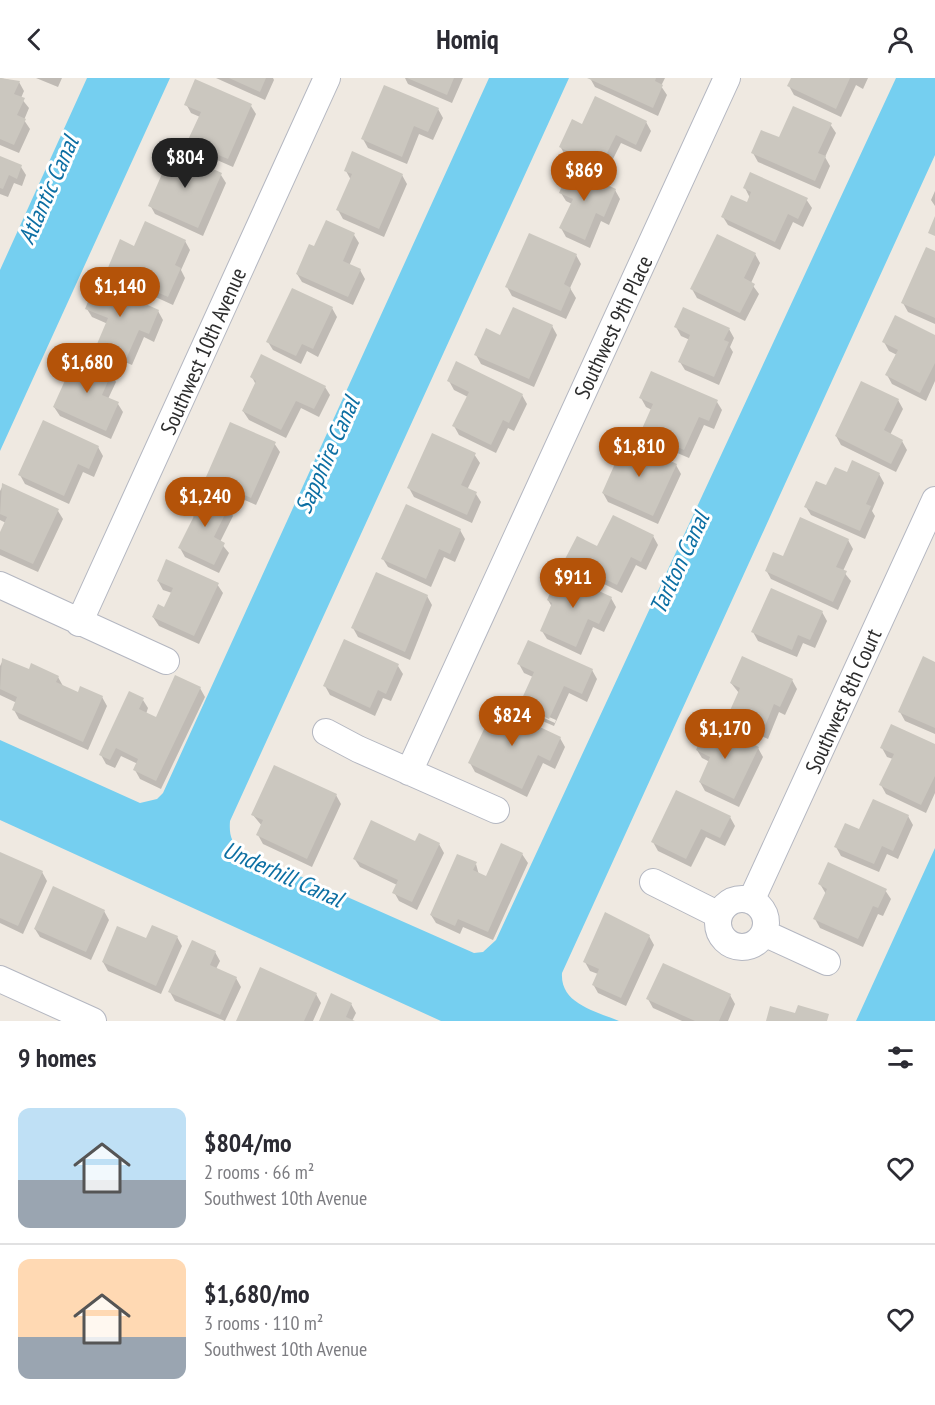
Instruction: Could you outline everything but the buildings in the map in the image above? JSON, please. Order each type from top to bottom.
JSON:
[{"type":"street","name":"Southwest 10th Avenue","points":[[79,622],[327,78]]},
{"type":"street","name":"Southwest 9th Place","points":[[409,772],[727,78]]},
{"type":"street","name":"Southwest 8th Court","points":[[751,901],[935,500]]},
{"type":"street","points":[[0,585],[166,661]]},
{"type":"street","points":[[326,732],[496,810]]},
{"type":"street","points":[[653,882],[719,915]]},
{"type":"street","points":[[736,900],[751,901],[763,911],[764,933],[753,945],[736,947],[723,939],[719,931],[719,915],[729,903],[736,900]]},
{"type":"street","points":[[764,933],[827,962]]},
{"type":"street","points":[[0,979],[93,1021]]},
{"type":"water","name":"Atlantic Canal","points":[[87,78],[170,78],[0,451],[0,270]]},
{"type":"water","points":[[489,78],[569,78],[230,821],[233,842],[243,851],[474,953],[483,952],[496,940],[896,78],[935,78],[935,155],[562,973],[563,984],[573,999],[590,1010],[619,1021],[441,1021],[0,820],[0,740],[140,803],[157,799],[163,793]]},
{"type":"water","points":[[935,848],[935,1021],[856,1021]]},
{"type":"water label","name":"Sapphire Canal","points":[[327,455]]},
{"type":"water label","name":"Tarlton Canal","points":[[679,563]]},
{"type":"water label","name":"Underhill Canal","points":[[283,874]]}]
